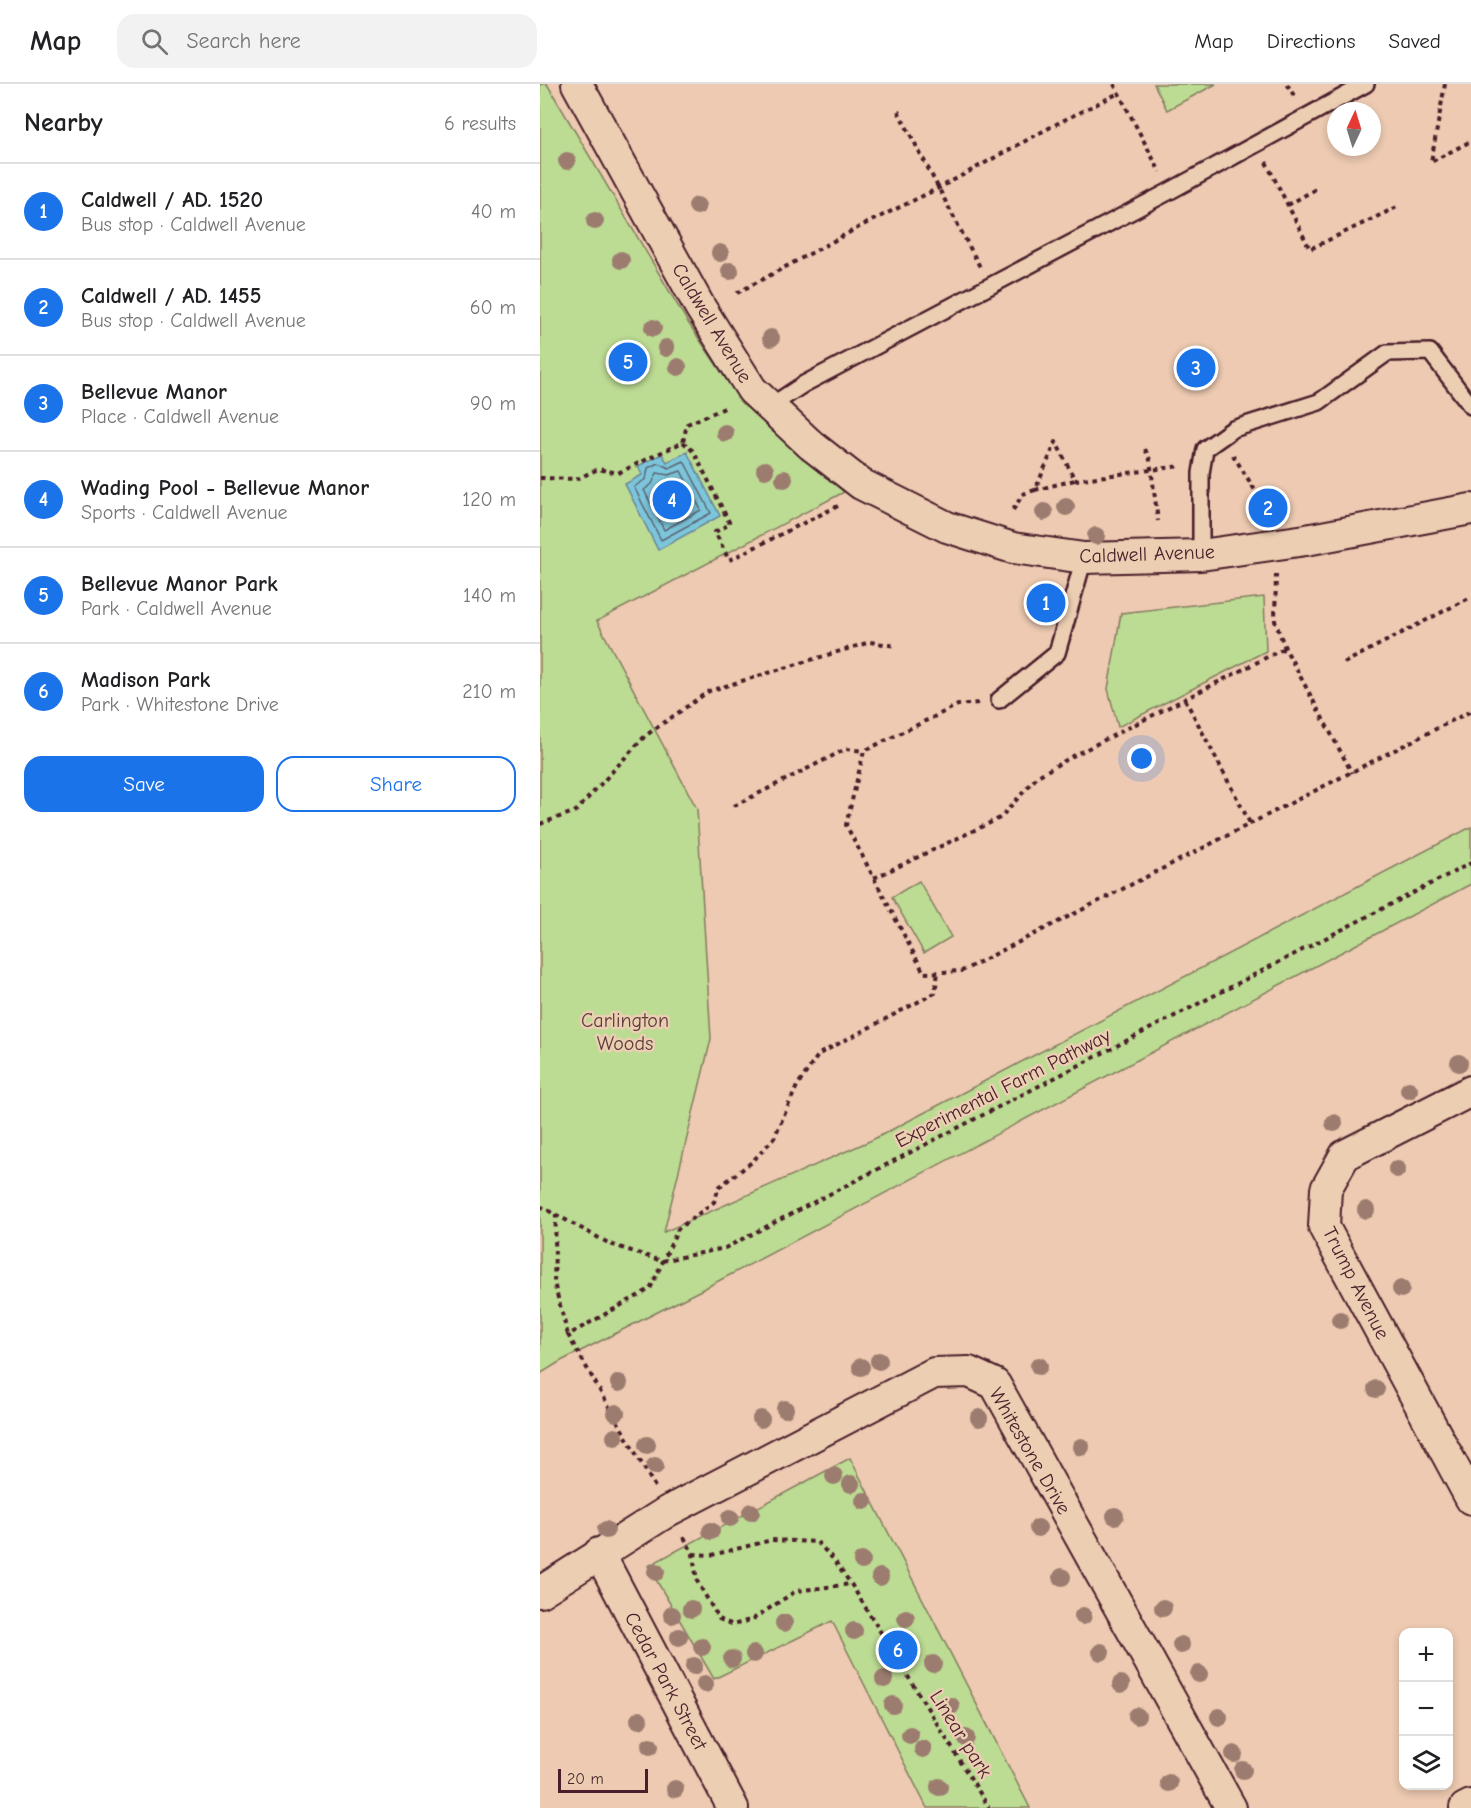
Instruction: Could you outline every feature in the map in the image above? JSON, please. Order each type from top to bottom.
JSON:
[{"type":"street","name":"Caldwell Avenue","points":[[578,84],[700,307],[761,399],[811,445],[861,483],[947,527],[1013,548],[1084,558],[1201,555],[1306,540],[1471,509]]},
{"type":"street","name":"Trump Avenue","points":[[1471,1091],[1345,1155],[1326,1189],[1324,1227],[1471,1499]]},
{"type":"street","name":"Whitestone Drive","points":[[540,1592],[668,1511],[934,1373],[969,1372],[995,1384],[1231,1808]]},
{"type":"street","name":"Cedar Park Street","points":[[599,1553],[733,1808]]},
{"type":"street","points":[[1465,1808],[1471,1805]]},
{"type":"lane","points":[[761,399],[804,384],[1170,191],[1366,84]]},
{"type":"lane","points":[[1201,555],[1202,463],[1205,449],[1233,429],[1319,402],[1387,353],[1431,352],[1471,406]]},
{"type":"lane","points":[[999,700],[1057,653],[1084,558]]},
{"type":"path","points":[[1114,84],[1170,191]]},
{"type":"path","points":[[1445,84],[1431,162],[1471,141]]},
{"type":"path","points":[[737,293],[1119,93]]},
{"type":"path","points":[[898,111],[990,286]]},
{"type":"path","points":[[1257,143],[1310,249],[1399,206]]},
{"type":"path","points":[[1288,205],[1319,187]]},
{"type":"path","points":[[683,442],[687,424],[727,406],[761,399]]},
{"type":"path","points":[[1220,438],[1263,503]]},
{"type":"path","points":[[540,478],[577,479],[598,469],[618,473],[683,442]]},
{"type":"path","points":[[683,442],[694,452],[730,525],[715,532],[729,560],[838,506]]},
{"type":"path","points":[[1035,490],[1056,442],[1075,480]]},
{"type":"path","points":[[1145,449],[1152,470],[1158,521]]},
{"type":"path","points":[[1012,510],[1023,494],[1075,480],[1202,463]]},
{"type":"path","points":[[1276,574],[1275,621],[1286,648],[1352,773]]},
{"type":"path","points":[[1344,663],[1471,597]]},
{"type":"path","points":[[540,824],[576,811],[645,736],[709,692],[870,642],[896,646]]},
{"type":"path","points":[[874,878],[1000,818],[1038,776],[1286,648]]},
{"type":"path","points":[[1185,699],[1251,825]]},
{"type":"path","points":[[734,806],[846,749],[864,751],[958,705],[999,700]]},
{"type":"path","points":[[864,751],[846,825],[924,973],[962,971],[1471,711]]},
{"type":"path","name":"Experimental Farm Pathway","points":[[540,1206],[610,1244],[662,1261],[725,1248],[1471,863]]},
{"type":"path","points":[[568,1335],[650,1289],[678,1229],[714,1202],[719,1187],[752,1162],[774,1138],[797,1086],[819,1054],[935,993],[938,972]]},
{"type":"path","points":[[556,1215],[554,1282],[568,1335],[693,1554],[698,1581],[719,1619],[732,1625],[753,1619],[796,1591],[851,1584]]},
{"type":"path","name":"Linear park","points":[[693,1554],[712,1555],[772,1540],[818,1542],[851,1584],[989,1808]]},
{"type":"green space","name":"Carlington Woods","points":[[540,84],[547,84],[687,321],[743,404],[844,492],[597,621],[697,809],[711,1039],[664,1232],[874,1139],[1471,827],[1471,884],[540,1374]]},
{"type":"green space","points":[[1154,84],[1216,84],[1167,110]]},
{"type":"green space","points":[[1264,597],[1266,651],[1118,727],[1108,689],[1121,613]]},
{"type":"green space","points":[[919,881],[951,937],[924,953],[892,897]]},
{"type":"green space","points":[[850,1458],[1030,1808],[927,1808],[832,1621],[714,1679],[648,1566]]},
{"type":"water","points":[[687,452],[720,516],[658,550],[625,484],[642,475],[638,466],[662,454],[667,462]]},
{"type":"place","name":"Bellevue Manor Park","points":[[628,362]]},
{"type":"place","name":"Bellevue Manor","points":[[1196,368]]},
{"type":"place","name":"Wading Pool - Bellevue Manor","points":[[672,500]]},
{"type":"place","name":"Caldwell / AD. 1455","points":[[1268,508]]},
{"type":"place","name":"Caldwell / AD. 1520","points":[[1046,603]]},
{"type":"place","name":"Madison Park","points":[[898,1650]]}]
